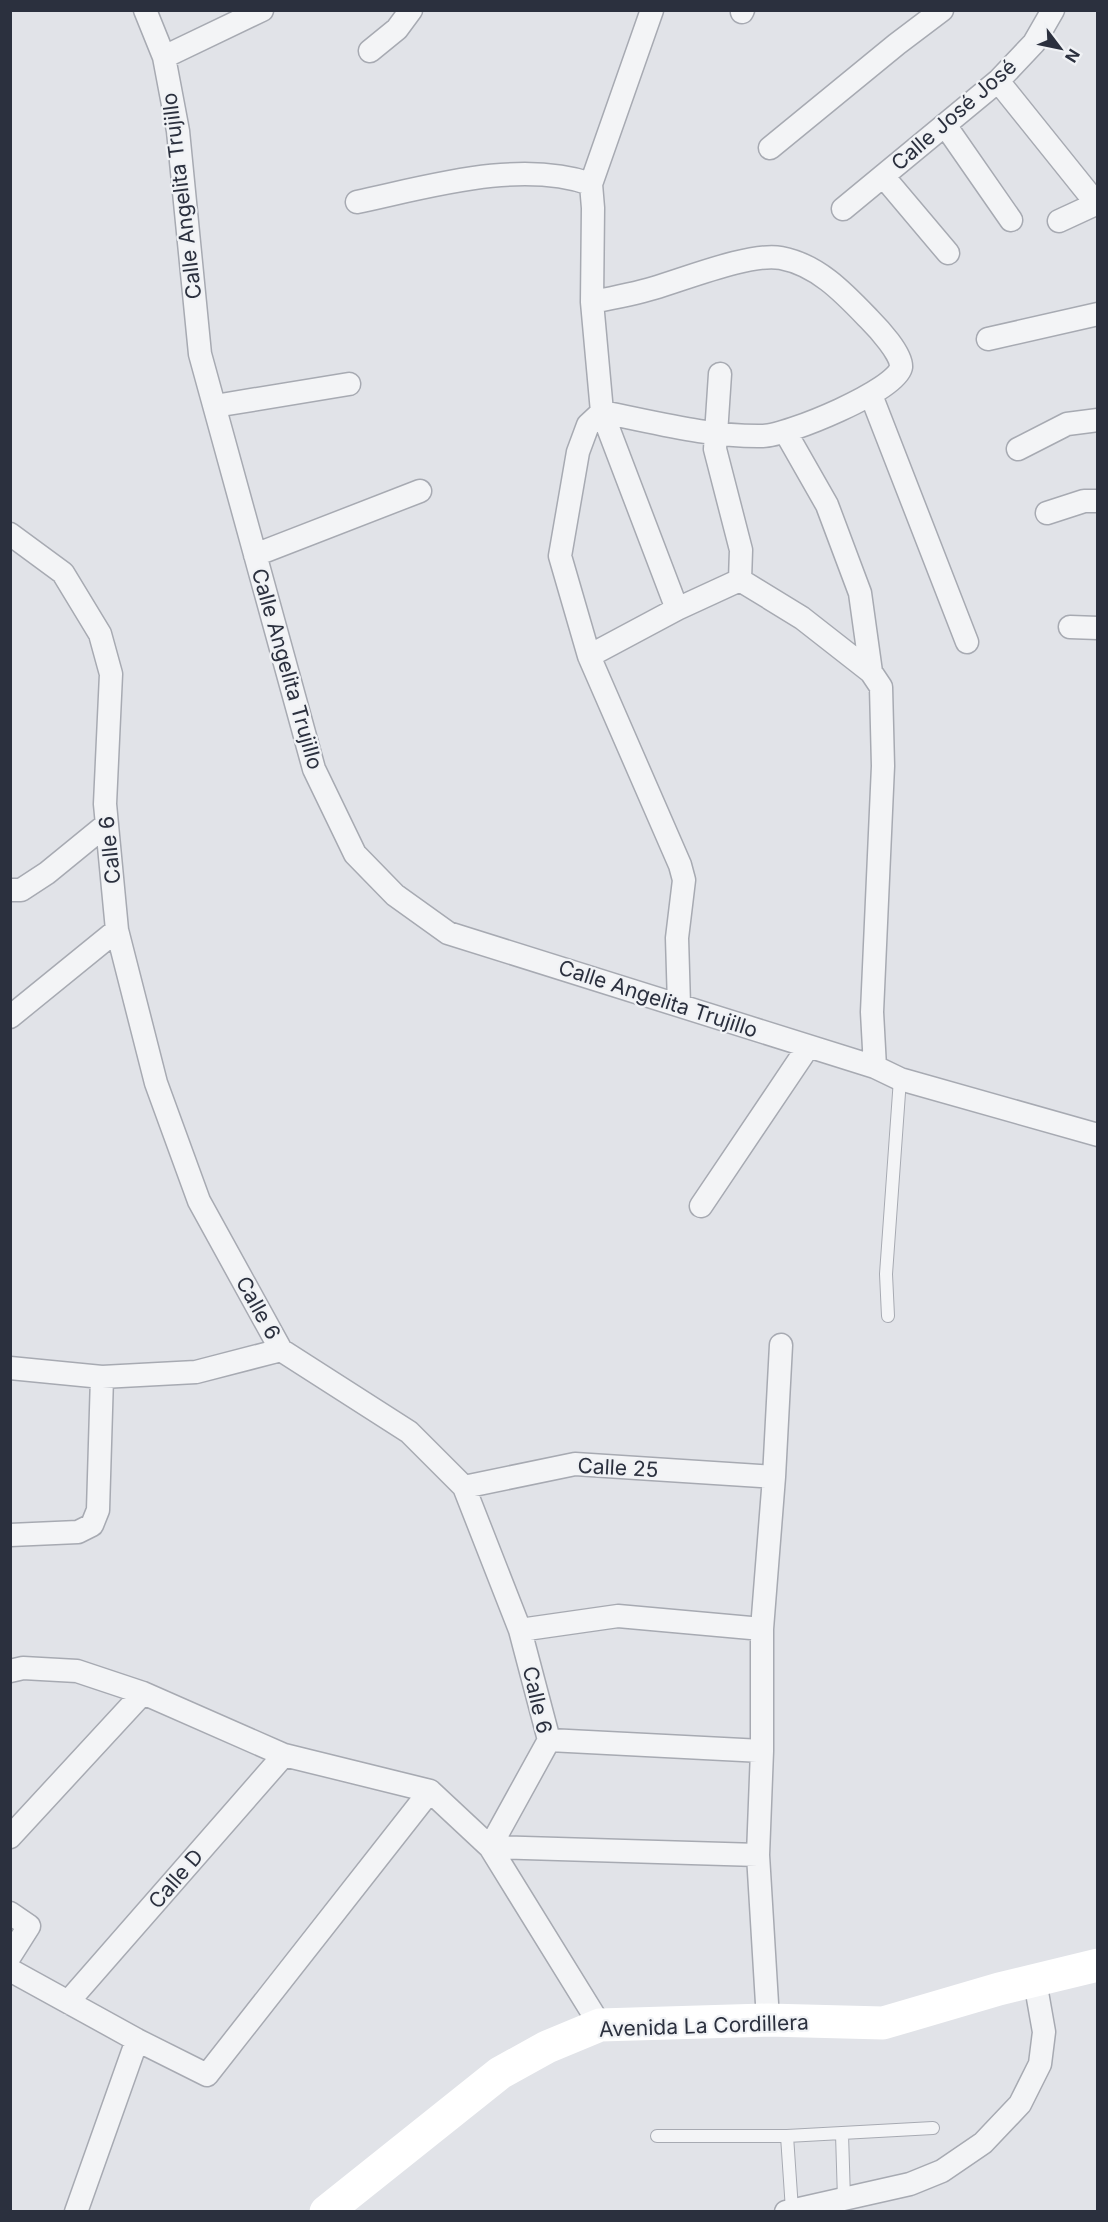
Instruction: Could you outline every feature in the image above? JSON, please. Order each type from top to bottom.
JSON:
[{"type":"main road","name":"Avenida La Cordillera","points":[[326,2211],[500,2073],[547,2047],[600,2025],[768,2020],[883,2024],[1098,1965]]},
{"type":"street","name":"Calle Angelita Trujillo","points":[[145,10],[164,57],[178,131],[200,354],[314,769],[355,854],[395,895],[448,933],[875,1067],[900,1078],[1098,1135]]},
{"type":"street","points":[[164,57],[228,18],[262,10]]},
{"type":"street","points":[[370,51],[398,29],[411,10]]},
{"type":"street","points":[[652,10],[591,184],[592,302],[602,412],[676,609]]},
{"type":"street","points":[[770,148],[942,10]]},
{"type":"street","name":"Calle José José","points":[[843,209],[998,81],[1035,43],[1053,10]]},
{"type":"street","points":[[998,81],[1097,202],[1059,221]]},
{"type":"street","points":[[945,125],[1011,220]]},
{"type":"street","points":[[357,202],[479,176],[550,175],[575,178],[591,184]]},
{"type":"street","points":[[883,176],[948,253]]},
{"type":"street","points":[[592,302],[652,289],[753,258],[781,257],[816,271],[844,292],[879,329],[900,360],[901,369],[896,377],[871,395],[786,433],[764,436],[716,433],[602,412]]},
{"type":"street","points":[[988,339],[1098,314]]},
{"type":"street","points":[[720,374],[716,449],[741,550],[740,580]]},
{"type":"street","points":[[215,406],[349,384]]},
{"type":"street","points":[[871,395],[967,642]]},
{"type":"street","points":[[602,412],[588,425],[578,452],[560,556],[590,656],[680,865],[684,880],[677,938],[679,1005]]},
{"type":"street","points":[[1017,449],[1067,424],[1098,420]]},
{"type":"street","points":[[786,433],[827,505],[860,593],[871,672]]},
{"type":"street","points":[[255,555],[420,491]]},
{"type":"street","points":[[1047,513],[1084,501],[1098,501]]},
{"type":"street","name":"Calle 6","points":[[10,534],[63,573],[100,634],[111,674],[105,804],[117,930],[156,1083],[199,1202],[281,1350],[409,1431],[465,1487],[520,1630],[549,1740],[490,1847]]},
{"type":"street","points":[[590,656],[676,609],[740,580]]},
{"type":"street","points":[[740,580],[802,618],[871,672],[881,687],[883,766],[872,1012],[875,1067]]},
{"type":"street","points":[[1070,627],[1098,628]]},
{"type":"street","points":[[10,890],[21,890],[47,873],[107,824]]},
{"type":"street","points":[[10,1017],[117,930]]},
{"type":"street","points":[[700,1206],[808,1047]]},
{"type":"street","points":[[768,2020],[758,1855],[762,1751],[762,1629],[782,1344]]},
{"type":"street","points":[[10,1368],[102,1377],[196,1372],[281,1350]]},
{"type":"street","points":[[10,1535],[78,1532],[92,1526],[98,1510],[102,1377]]},
{"type":"street","name":"Calle 25","points":[[465,1487],[575,1464],[774,1477]]},
{"type":"street","points":[[520,1630],[618,1616],[762,1629]]},
{"type":"street","points":[[10,1671],[23,1668],[77,1671],[143,1693],[284,1755],[430,1791],[490,1847],[600,2025]]},
{"type":"street","points":[[10,1837],[143,1693]]},
{"type":"street","points":[[549,1740],[762,1751]]},
{"type":"street","name":"Calle D","points":[[68,2002],[284,1755]]},
{"type":"street","points":[[10,1970],[137,2040],[207,2075],[430,1791]]},
{"type":"street","points":[[490,1847],[758,1855]]},
{"type":"street","points":[[10,1913],[29,1926],[10,1956]]},
{"type":"street","points":[[789,2211],[910,2184],[942,2170],[983,2143],[1020,2104],[1040,2064],[1044,2032],[1035,1981]]},
{"type":"street","points":[[76,2211],[137,2040]]},
{"type":"lane","points":[[888,1316],[886,1274],[900,1078]]},
{"type":"lane","points":[[657,2136],[787,2136],[933,2128]]},
{"type":"lane","points":[[842,2134],[844,2199]]},
{"type":"lane","points":[[787,2136],[789,2211]]}]
